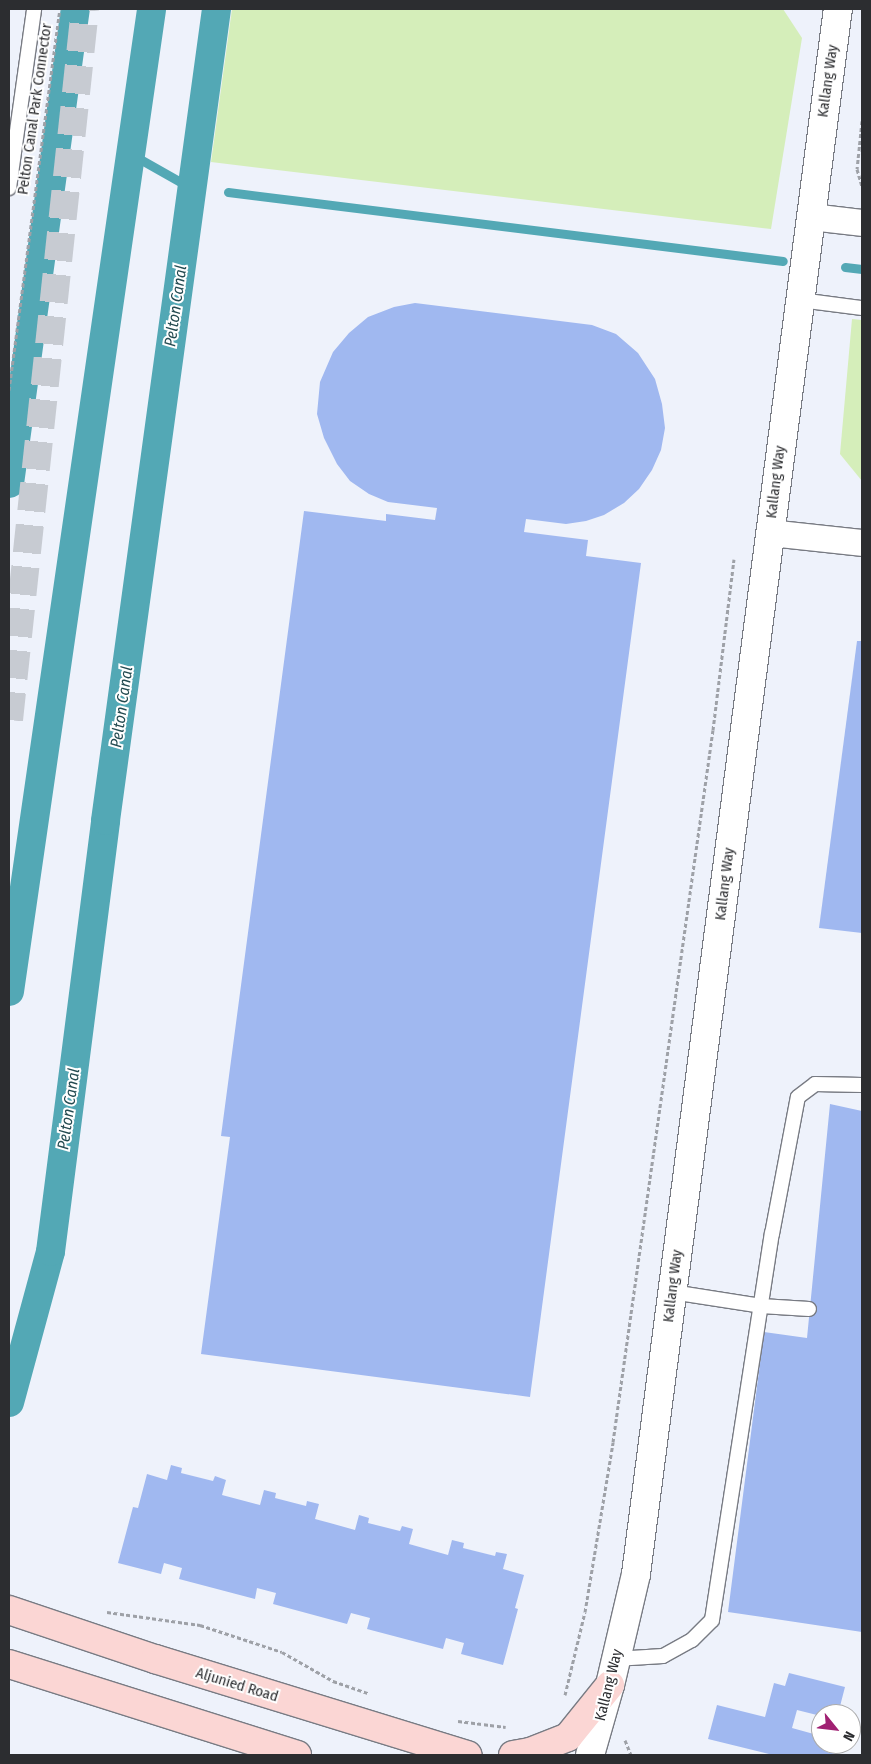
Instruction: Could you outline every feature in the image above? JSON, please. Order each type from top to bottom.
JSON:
[{"type":"main road","name":"Aljunied Road","points":[[9,1610],[155,1659],[468,1755]]},
{"type":"main road","points":[[9,1664],[297,1755]]},
{"type":"main road","points":[[513,1755],[530,1752],[568,1736],[610,1686]]},
{"type":"street","name":"Kallang Way","points":[[590,1755],[610,1686],[636,1574],[838,9]]},
{"type":"street","points":[[809,229],[862,223]]},
{"type":"street","points":[[770,533],[862,543]]},
{"type":"lane","points":[[9,188],[34,9]]},
{"type":"lane","points":[[801,290],[862,308]]},
{"type":"lane","points":[[616,1659],[663,1656],[692,1640],[712,1620],[772,1234],[798,1097],[815,1084],[862,1085]]},
{"type":"lane","points":[[672,1292],[761,1306],[810,1309]]},
{"type":"path","name":"Pelton Canal Park Connector","points":[[9,390],[60,9]]},
{"type":"path","points":[[862,121],[857,169],[862,186]]},
{"type":"path","points":[[564,1697],[585,1612],[613,1442],[713,730],[734,559]]},
{"type":"path","points":[[101,1611],[200,1625],[282,1652],[333,1681],[377,1696]]},
{"type":"path","points":[[448,1720],[493,1727],[513,1727]]},
{"type":"green space","points":[[232,9],[783,9],[802,38],[771,229],[211,162]]},
{"type":"green space","points":[[852,319],[862,320],[862,481],[840,454]]},
{"type":"building","points":[[415,303],[592,325],[616,334],[638,353],[655,379],[662,404],[665,428],[661,450],[652,470],[639,489],[624,503],[604,515],[586,521],[566,524],[526,519],[524,532],[588,540],[586,556],[641,563],[530,1397],[201,1354],[230,1137],[221,1136],[304,511],[386,521],[386,514],[435,520],[437,508],[388,502],[369,494],[350,481],[337,464],[324,438],[317,414],[320,382],[333,352],[349,333],[368,317],[394,307]]},
{"type":"building","points":[[857,641],[862,641],[862,933],[819,928]]},
{"type":"building","points":[[830,1104],[862,1111],[862,1632],[728,1612],[764,1332],[807,1338]]},
{"type":"building","points":[[171,1465],[182,1468],[181,1473],[213,1481],[215,1476],[226,1480],[222,1495],[260,1505],[264,1490],[276,1493],[275,1498],[306,1506],[307,1501],[319,1504],[315,1519],[355,1530],[359,1515],[369,1518],[368,1523],[400,1531],[402,1526],[413,1529],[409,1544],[448,1555],[452,1540],[464,1543],[463,1548],[495,1556],[496,1552],[507,1554],[503,1569],[524,1575],[515,1608],[518,1609],[503,1665],[461,1654],[464,1643],[446,1638],[443,1649],[367,1629],[370,1618],[351,1613],[347,1624],[273,1604],[276,1593],[257,1588],[255,1599],[179,1579],[182,1568],[164,1563],[161,1574],[118,1563],[133,1507],[138,1508],[147,1474],[167,1480]]},
{"type":"building","points":[[789,1673],[845,1687],[841,1704],[811,1704],[811,1714],[797,1710],[792,1728],[811,1733],[811,1754],[837,1755],[773,1755],[708,1739],[717,1705],[765,1717],[774,1683],[785,1686]]},
{"type":"waterway","name":"Pelton Canal","points":[[9,483],[75,9]]},
{"type":"waterway","name":"Pelton Canal","points":[[9,991],[151,9]]},
{"type":"waterway","name":"Pelton Canal","points":[[9,1402],[50,1251],[105,820],[216,9]]},
{"type":"waterway","points":[[131,154],[191,188]]},
{"type":"waterway","points":[[228,192],[783,261]]},
{"type":"waterway","points":[[845,267],[862,269]]},
{"type":"tunnel","points":[[9,720],[85,9]]}]
